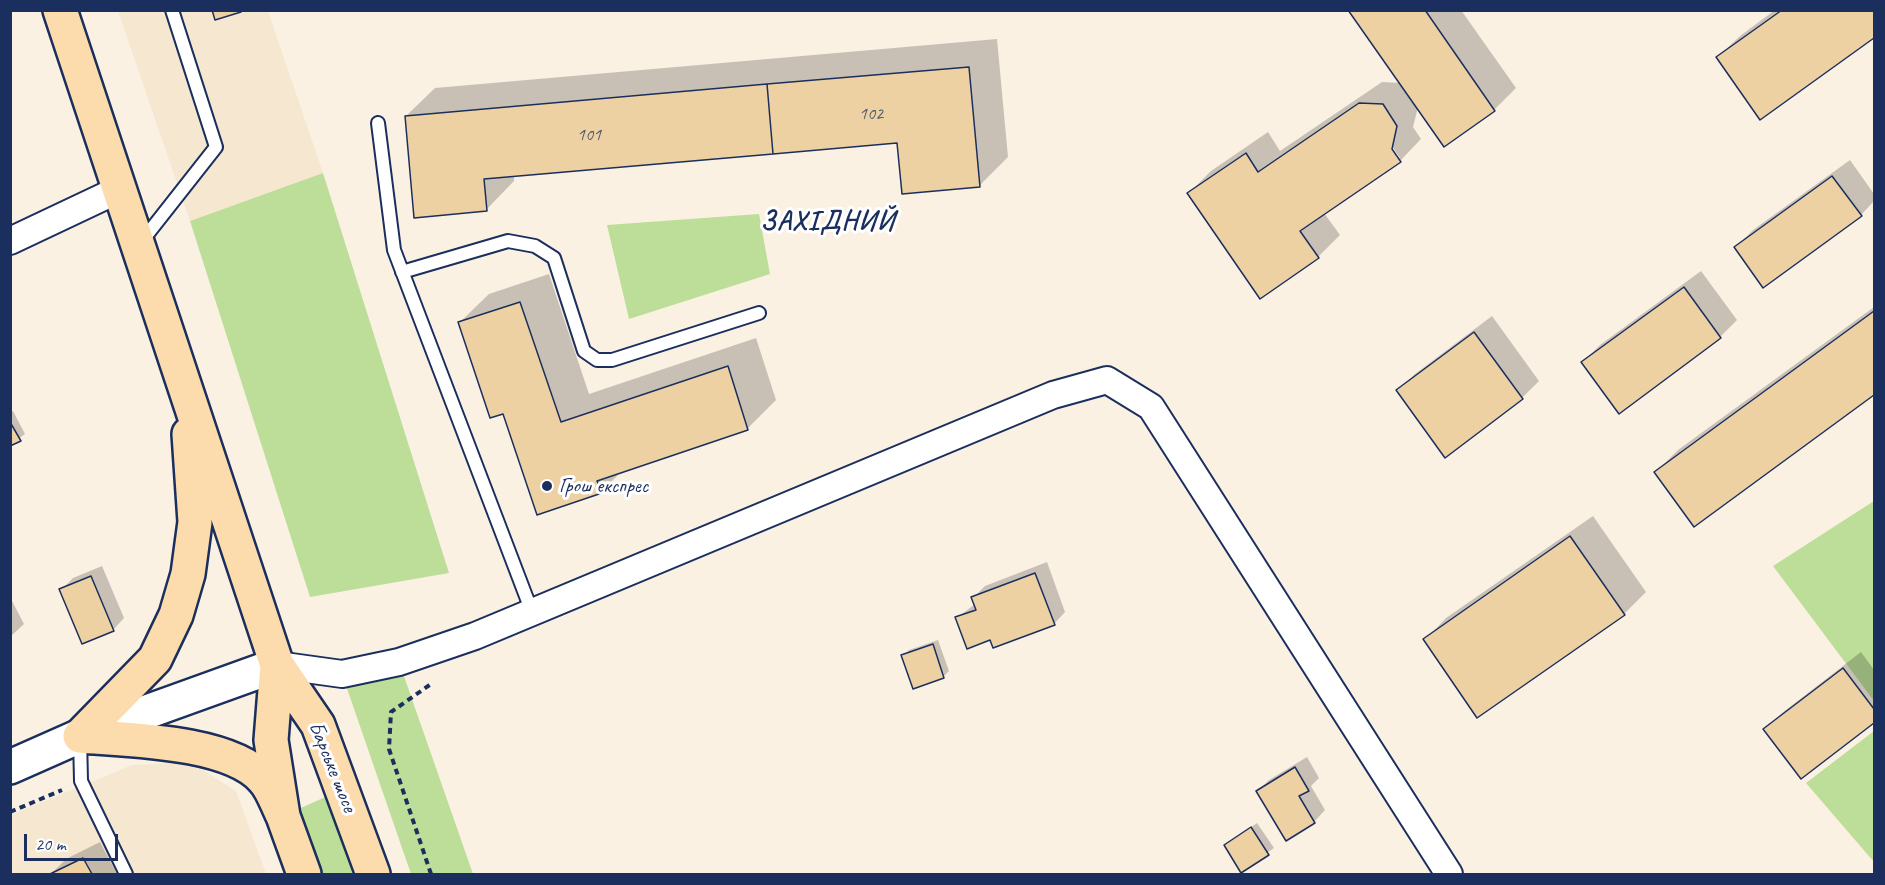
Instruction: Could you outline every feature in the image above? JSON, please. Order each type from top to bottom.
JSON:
[{"type":"highway","points":[[60,10],[187,387],[277,665]]},
{"type":"highway","points":[[80,736],[155,659],[176,615],[188,574],[195,522],[187,387]]},
{"type":"highway","name":"Барське шосе","points":[[277,665],[271,740],[283,816],[304,874]]},
{"type":"highway","name":"Барське шосе","points":[[277,665],[318,725],[373,874]]},
{"type":"highway","points":[[80,736],[182,745],[215,753],[246,767],[263,779],[283,816]]},
{"type":"main road","points":[[10,767],[80,736],[277,665]]},
{"type":"street","points":[[10,241],[120,189]]},
{"type":"street","points":[[277,665],[342,674],[399,662],[475,636],[1053,396],[1107,380],[1151,407],[1449,874]]},
{"type":"lane","points":[[139,245],[216,147],[172,10]]},
{"type":"lane","points":[[378,123],[394,250],[531,612]]},
{"type":"lane","points":[[402,272],[508,241],[535,246],[554,258],[584,351],[597,360],[612,360],[759,313]]},
{"type":"lane","points":[[80,736],[81,781],[126,874]]},
{"type":"path","points":[[431,874],[389,749],[391,712],[435,682]]},
{"type":"path","points":[[10,812],[81,781]]},
{"type":"shaded area","points":[[118,11],[268,11],[323,173],[190,221]]},
{"type":"shaded area","points":[[174,763],[203,770],[236,791],[266,874],[11,874],[11,815],[132,765]]},
{"type":"green space","points":[[323,173],[449,573],[310,597],[190,221]]},
{"type":"green space","points":[[759,214],[770,274],[629,319],[607,225]]},
{"type":"green space","points":[[1874,501],[1874,701],[1773,566]]},
{"type":"green space","points":[[399,662],[473,874],[411,874],[342,674]]},
{"type":"green space","points":[[1874,731],[1874,862],[1806,783]]},
{"type":"green space","points":[[343,789],[373,874],[304,874],[283,816]]},
{"type":"building","points":[[212,10],[240,10],[241,12],[215,20]]},
{"type":"building","points":[[1348,10],[1425,10],[1495,111],[1444,147]]},
{"type":"building","points":[[1782,10],[1874,10],[1874,38],[1760,120],[1716,57]]},
{"type":"building","points":[[969,67],[980,187],[902,194],[897,143],[773,154],[767,84]]},
{"type":"building","points":[[767,84],[773,154],[484,179],[487,211],[414,218],[405,116]]},
{"type":"building","points":[[1359,103],[1383,104],[1397,126],[1392,149],[1401,162],[1300,231],[1319,258],[1260,299],[1187,193],[1246,153],[1258,172]]},
{"type":"building","points":[[1832,176],[1862,216],[1763,288],[1734,247]]},
{"type":"building","points":[[1684,287],[1721,338],[1619,414],[1581,362]]},
{"type":"building","points":[[520,302],[561,422],[728,366],[748,430],[597,481],[602,493],[537,515],[503,414],[490,418],[458,322]]},
{"type":"building","points":[[1874,311],[1874,395],[1694,527],[1654,472]]},
{"type":"building","points":[[1474,332],[1523,399],[1445,458],[1396,390]]},
{"type":"building","points":[[10,422],[21,441],[10,446]]},
{"type":"building","points":[[1570,536],[1625,615],[1477,718],[1423,639]]},
{"type":"building","points":[[1035,573],[1055,625],[993,648],[990,640],[967,649],[955,617],[976,610],[971,597]]},
{"type":"building","points":[[91,576],[114,631],[82,644],[59,589]]},
{"type":"building","points":[[933,644],[944,678],[913,689],[901,655]]},
{"type":"building","points":[[1843,668],[1874,709],[1874,723],[1801,779],[1763,729]]},
{"type":"building","points":[[1295,767],[1309,791],[1299,796],[1315,823],[1286,841],[1256,791]]},
{"type":"building","points":[[1251,827],[1269,855],[1241,873],[1224,845]]},
{"type":"building","points":[[83,858],[92,874],[50,874]]},
{"type":"place","name":"Грош експрес","points":[[547,486]]},
{"type":"district","name":"ЗАХІДНИЙ","points":[[828,222]]}]
